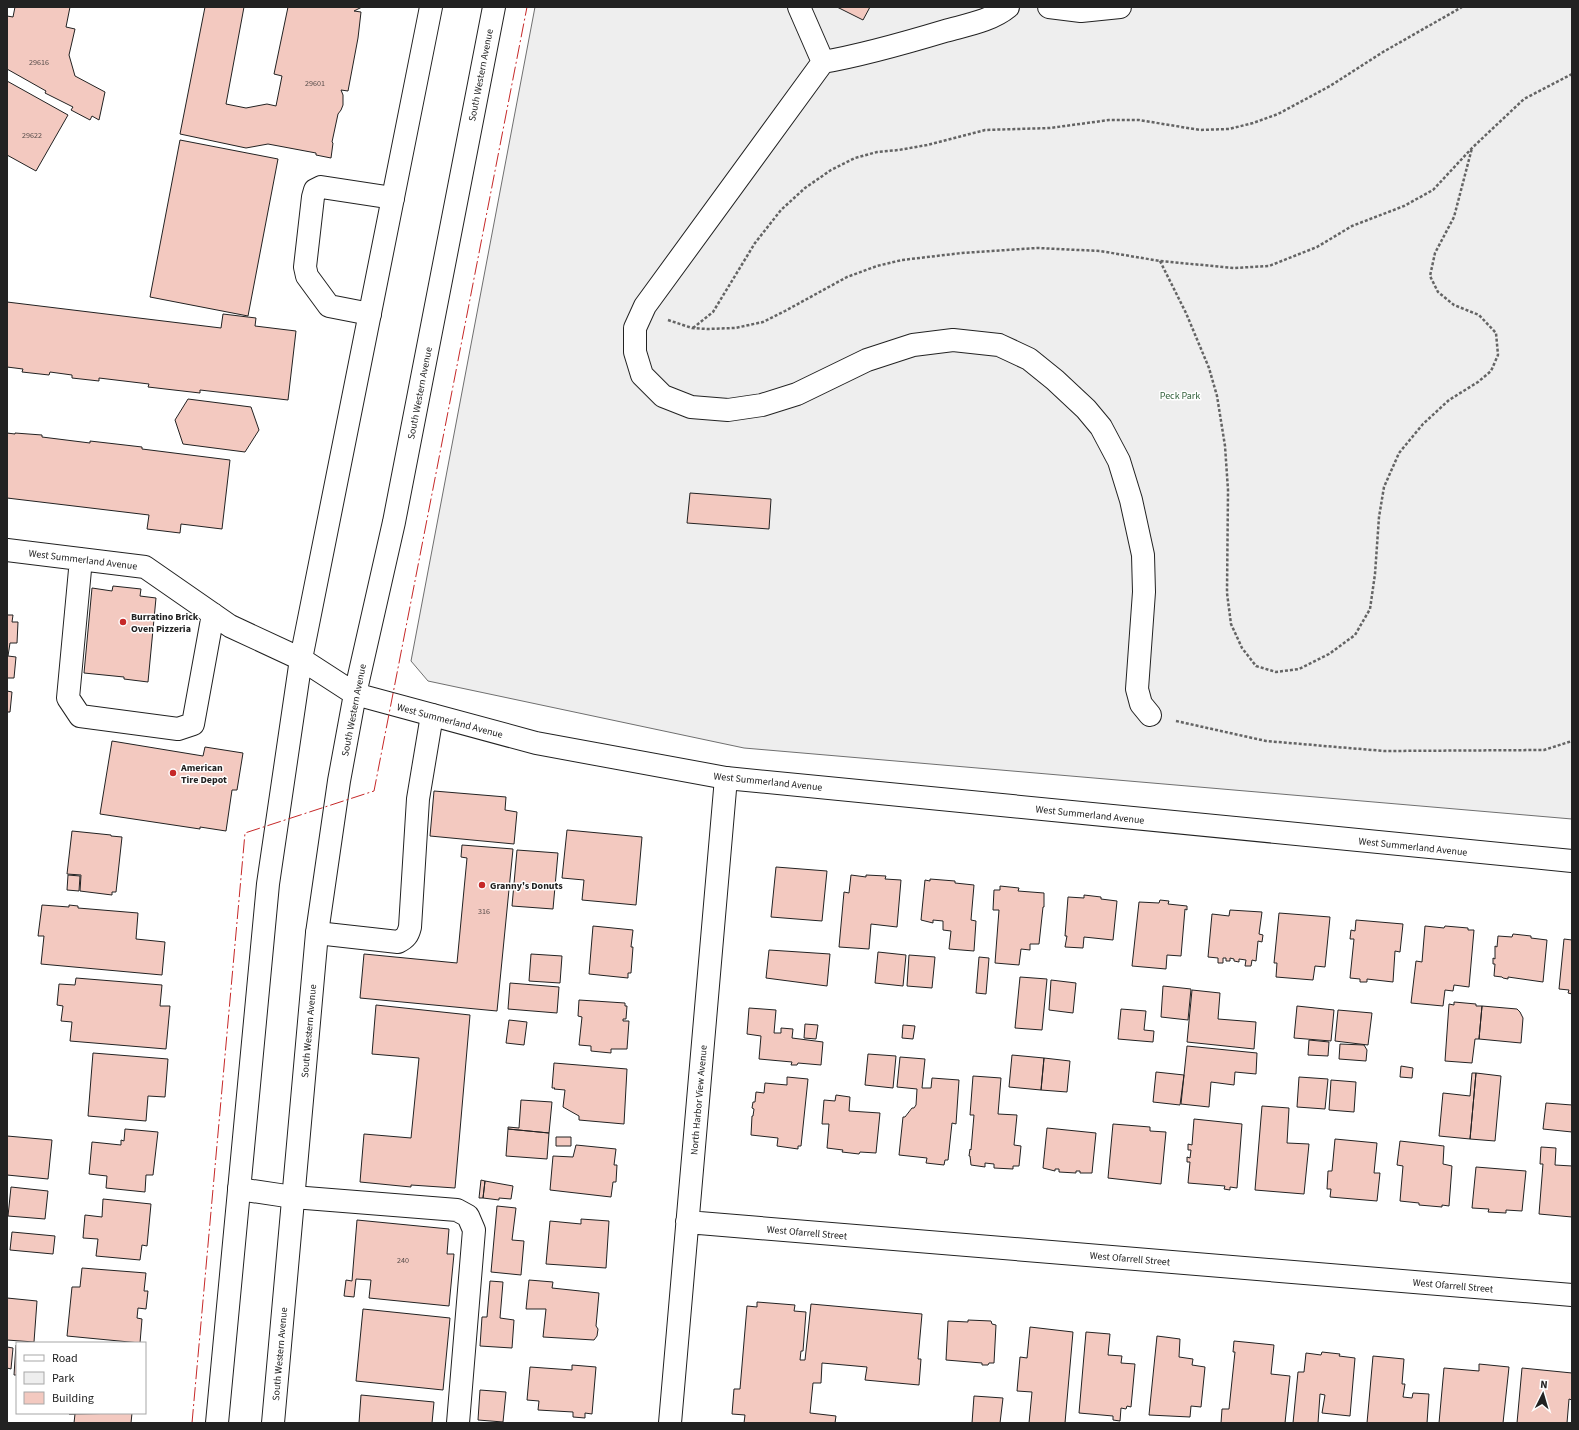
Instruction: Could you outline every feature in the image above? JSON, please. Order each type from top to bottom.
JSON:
[{"type":"main road","points":[[217,1423],[268,884],[301,659],[431,7]]},
{"type":"main road","name":"South Western Avenue","points":[[273,1423],[317,933],[339,781],[355,694],[394,522],[494,7]]},
{"type":"main road","points":[[799,7],[823,62]]},
{"type":"main road","points":[[1008,7],[999,14],[958,27],[858,56],[823,62],[644,306],[635,328],[635,352],[642,375],[663,396],[691,407],[728,410],[762,406],[797,394],[867,360],[913,345],[953,340],[999,345],[1029,359],[1055,380],[1086,409],[1101,427],[1119,461],[1131,500],[1143,555],[1144,592],[1137,689],[1141,704],[1150,715]]},
{"type":"main road","points":[[1049,7],[1081,11],[1120,7]]},
{"type":"main road","points":[[370,314],[329,306],[307,276],[305,267],[313,197],[315,190],[321,187],[393,198]]},
{"type":"main road","name":"West Summerland Avenue","points":[[7,550],[145,567],[230,626],[301,659],[355,694],[536,743],[726,778],[1572,861]]},
{"type":"main road","points":[[81,559],[68,698],[80,716],[178,729],[192,724],[213,614]]},
{"type":"main road","points":[[317,933],[398,942],[405,939],[408,934],[410,927],[418,799],[432,715]]},
{"type":"main road","name":"North Harbor View Avenue","points":[[670,1423],[726,778]]},
{"type":"main road","points":[[239,1189],[293,1197],[457,1210],[468,1216],[474,1230],[458,1423]]},
{"type":"main road","name":"West Ofarrell Street","points":[[687,1222],[1572,1294]]},
{"type":"path","points":[[692,328],[713,312],[755,243],[782,210],[805,188],[831,170],[855,158],[877,152],[900,150],[927,145],[985,130],[1050,128],[1109,120],[1139,120],[1200,130],[1229,129],[1253,123],[1278,114],[1330,86],[1383,52],[1462,7]]},
{"type":"path","points":[[644,306],[672,322],[692,328],[735,328],[763,322],[847,277],[877,266],[902,260],[962,253],[1037,248],[1100,251],[1160,261],[1234,268],[1269,266],[1317,247],[1352,226],[1404,206],[1434,190],[1472,148],[1524,99],[1572,74]]},
{"type":"path","points":[[1160,261],[1186,313],[1209,368],[1217,396],[1225,446],[1228,490],[1228,593],[1231,624],[1242,648],[1256,666],[1276,672],[1298,669],[1329,654],[1355,635],[1370,609],[1375,574],[1379,517],[1384,487],[1399,453],[1423,424],[1449,400],[1478,382],[1491,370],[1498,355],[1496,333],[1479,315],[1454,305],[1438,292],[1430,276],[1435,253],[1454,217],[1472,148]]},
{"type":"path","points":[[1150,715],[1198,727],[1266,741],[1384,751],[1544,750],[1572,741]]},
{"type":"green space","name":"Peck Park","points":[[535,7],[1572,7],[1572,819],[744,748],[428,681],[411,661]]},
{"type":"building","points":[[15,7],[70,7],[66,27],[75,29],[69,55],[75,76],[105,92],[99,120],[92,116],[90,120],[71,110],[73,107],[45,93],[46,91],[7,69],[7,16],[13,17]]},
{"type":"building","points":[[205,7],[244,7],[226,104],[246,108],[267,104],[276,106],[282,76],[274,74],[288,7],[362,7],[354,11],[361,12],[358,38],[348,91],[341,90],[343,95],[343,105],[338,114],[332,142],[331,158],[316,155],[316,153],[268,144],[246,148],[180,134]]},
{"type":"building","points":[[837,7],[870,7],[863,20]]},
{"type":"building","points":[[7,81],[68,115],[36,171],[7,155]]},
{"type":"building","points":[[180,140],[278,159],[248,316],[150,297]]},
{"type":"building","points":[[7,302],[221,328],[223,314],[256,318],[255,326],[296,331],[288,400],[200,390],[200,393],[148,387],[149,384],[99,378],[99,381],[72,378],[72,375],[50,372],[49,375],[22,372],[23,369],[7,367]]},
{"type":"building","points":[[188,399],[251,407],[259,430],[245,452],[183,444],[175,420]]},
{"type":"building","points":[[7,433],[42,435],[42,437],[90,443],[90,441],[142,447],[142,449],[230,460],[222,529],[181,524],[180,533],[147,529],[149,515],[7,498]]},
{"type":"building","points":[[690,493],[771,499],[769,529],[687,523]]},
{"type":"building","points":[[113,586],[141,589],[140,596],[156,598],[148,682],[124,679],[124,677],[84,673],[92,588],[112,591]]},
{"type":"building","points":[[7,615],[13,615],[12,622],[18,622],[17,643],[10,643],[8,656],[16,657],[14,678],[7,678]]},
{"type":"building","points":[[7,691],[12,692],[10,712],[7,712]]},
{"type":"building","name":"American Tire Depot","points":[[112,741],[203,756],[205,747],[243,753],[237,790],[232,790],[226,831],[200,827],[200,829],[100,814]]},
{"type":"building","points":[[434,791],[506,797],[505,810],[517,812],[514,844],[430,836]]},
{"type":"building","points":[[567,830],[642,837],[636,905],[582,900],[584,880],[562,878]]},
{"type":"building","points":[[72,831],[122,837],[116,892],[112,892],[112,895],[80,891],[81,875],[67,874]]},
{"type":"building","points":[[462,845],[513,849],[497,1011],[360,998],[364,954],[457,963],[467,858],[461,857]]},
{"type":"building","points":[[517,850],[558,853],[553,909],[512,906]]},
{"type":"building","points":[[776,867],[827,871],[822,921],[771,917]]},
{"type":"building","points":[[68,875],[80,876],[79,891],[67,890]]},
{"type":"building","points":[[851,875],[866,877],[866,875],[886,876],[885,879],[901,880],[897,927],[871,924],[869,949],[839,947],[844,892],[849,893]]},
{"type":"building","points":[[930,879],[955,881],[955,883],[974,885],[971,920],[976,921],[974,951],[949,949],[951,931],[943,930],[943,921],[933,920],[933,923],[921,920],[925,880],[930,881]]},
{"type":"building","points":[[1000,886],[1019,888],[1018,891],[1044,893],[1044,907],[1039,944],[1030,944],[1030,950],[1021,949],[1019,965],[995,963],[999,910],[993,910],[994,890],[1000,890]]},
{"type":"building","points":[[1084,895],[1117,901],[1113,940],[1084,937],[1083,948],[1065,947],[1067,936],[1065,936],[1068,897],[1084,898]]},
{"type":"building","points":[[1160,900],[1169,901],[1168,904],[1187,906],[1187,910],[1185,909],[1181,956],[1167,955],[1166,969],[1132,966],[1139,902],[1159,903]]},
{"type":"building","points":[[42,905],[69,907],[69,905],[78,906],[78,908],[138,913],[136,939],[165,942],[162,975],[41,964],[44,936],[38,936]]},
{"type":"building","points":[[1230,910],[1262,912],[1259,934],[1263,935],[1262,942],[1258,941],[1256,961],[1252,960],[1251,966],[1245,966],[1246,960],[1239,959],[1239,962],[1230,958],[1230,961],[1226,961],[1226,958],[1223,958],[1223,963],[1218,963],[1218,958],[1208,957],[1212,914],[1229,916]]},
{"type":"building","points":[[1279,913],[1330,917],[1325,967],[1315,966],[1313,980],[1276,977],[1277,963],[1274,963]]},
{"type":"building","points":[[1356,920],[1403,924],[1400,952],[1395,951],[1393,982],[1367,979],[1367,982],[1360,982],[1360,979],[1350,978],[1354,939],[1350,939],[1351,930],[1355,931]]},
{"type":"building","points":[[593,926],[633,930],[631,947],[633,947],[631,973],[628,973],[628,978],[589,974]]},
{"type":"building","points":[[1425,926],[1444,928],[1445,926],[1474,930],[1469,987],[1454,985],[1453,991],[1445,990],[1443,1006],[1411,1003],[1416,961],[1422,962]]},
{"type":"building","points":[[1513,934],[1547,940],[1543,982],[1508,977],[1508,979],[1494,976],[1495,964],[1493,964],[1493,958],[1495,959],[1495,946],[1497,947],[1498,936],[1512,937]]},
{"type":"building","points":[[1564,939],[1572,940],[1572,994],[1568,993],[1569,990],[1559,989]]},
{"type":"building","points":[[769,950],[830,954],[827,986],[766,978]]},
{"type":"building","points":[[878,952],[906,955],[903,986],[875,983]]},
{"type":"building","points":[[531,954],[562,956],[560,983],[529,981]]},
{"type":"building","points":[[909,955],[935,957],[932,988],[907,986]]},
{"type":"building","points":[[979,957],[989,958],[986,994],[976,993]]},
{"type":"building","points":[[1020,977],[1047,979],[1042,1030],[1015,1028]]},
{"type":"building","points":[[76,978],[162,985],[160,1006],[170,1006],[166,1049],[70,1041],[72,1022],[61,1021],[63,1006],[57,1005],[59,984],[75,985]]},
{"type":"building","points":[[1051,980],[1076,983],[1073,1013],[1049,1010]]},
{"type":"building","points":[[510,983],[559,987],[557,1013],[508,1009]]},
{"type":"building","points":[[1163,986],[1191,989],[1188,1020],[1161,1017]]},
{"type":"building","points":[[1192,990],[1220,993],[1218,1019],[1256,1022],[1254,1049],[1187,1042]]},
{"type":"building","points":[[579,1000],[625,1003],[625,1006],[627,1006],[626,1019],[623,1019],[623,1021],[629,1021],[627,1049],[611,1049],[611,1053],[591,1051],[591,1046],[579,1045],[582,1017],[578,1016]]},
{"type":"building","points":[[1454,1002],[1482,1006],[1479,1039],[1475,1039],[1472,1063],[1445,1061],[1449,1004],[1454,1005]]},
{"type":"building","points":[[376,1005],[470,1015],[455,1188],[411,1185],[411,1187],[360,1182],[364,1134],[411,1138],[419,1058],[372,1054]]},
{"type":"building","points":[[1297,1006],[1334,1010],[1331,1041],[1294,1038]]},
{"type":"building","points":[[1482,1006],[1517,1009],[1523,1018],[1521,1043],[1479,1039]]},
{"type":"building","points":[[749,1008],[776,1010],[774,1033],[781,1033],[781,1028],[793,1029],[792,1038],[823,1042],[821,1065],[798,1063],[797,1065],[791,1065],[792,1062],[759,1059],[761,1036],[747,1034]]},
{"type":"building","points":[[1121,1009],[1146,1011],[1144,1030],[1154,1031],[1153,1042],[1118,1039]]},
{"type":"building","points":[[1338,1010],[1372,1013],[1368,1045],[1335,1041]]},
{"type":"building","points":[[509,1020],[527,1022],[524,1045],[506,1043]]},
{"type":"building","points":[[805,1024],[818,1025],[816,1039],[804,1038]]},
{"type":"building","points":[[903,1025],[915,1026],[913,1039],[902,1038]]},
{"type":"building","points":[[1309,1040],[1329,1042],[1328,1056],[1308,1055]]},
{"type":"building","points":[[1340,1044],[1364,1045],[1367,1050],[1366,1061],[1339,1059]]},
{"type":"building","points":[[1187,1046],[1257,1053],[1256,1074],[1235,1072],[1234,1085],[1211,1082],[1209,1107],[1181,1104]]},
{"type":"building","points":[[93,1053],[168,1059],[165,1097],[148,1096],[146,1121],[88,1116]]},
{"type":"building","points":[[868,1054],[896,1056],[893,1088],[865,1085]]},
{"type":"building","points":[[1012,1055],[1044,1058],[1041,1090],[1009,1087]]},
{"type":"building","points":[[900,1057],[925,1059],[922,1088],[931,1088],[932,1078],[959,1080],[956,1124],[952,1123],[948,1160],[945,1160],[944,1165],[926,1163],[927,1158],[899,1155],[903,1117],[905,1117],[916,1105],[917,1089],[897,1087]]},
{"type":"building","points":[[1044,1058],[1070,1061],[1067,1092],[1041,1090]]},
{"type":"building","points":[[554,1063],[627,1069],[624,1124],[579,1120],[579,1116],[563,1107],[565,1090],[552,1088]]},
{"type":"building","points":[[1401,1066],[1413,1068],[1412,1078],[1400,1077]]},
{"type":"building","points":[[1156,1072],[1184,1075],[1180,1105],[1153,1102]]},
{"type":"building","points":[[1472,1073],[1476,1073],[1470,1139],[1439,1136],[1443,1093],[1470,1096]]},
{"type":"building","points":[[1476,1073],[1501,1076],[1495,1141],[1470,1139]]},
{"type":"building","points":[[973,1076],[1001,1078],[998,1114],[1017,1115],[1014,1145],[1021,1146],[1019,1166],[1013,1166],[1013,1169],[994,1168],[994,1164],[985,1163],[985,1167],[971,1165],[969,1156],[970,1149],[971,1150],[974,1115],[970,1115]]},
{"type":"building","points":[[787,1077],[808,1079],[801,1146],[798,1146],[798,1149],[777,1146],[778,1138],[751,1135],[754,1109],[752,1108],[753,1102],[755,1102],[756,1092],[764,1093],[765,1083],[787,1085]]},
{"type":"building","points":[[1299,1077],[1328,1079],[1325,1109],[1297,1107]]},
{"type":"building","points":[[1331,1080],[1356,1082],[1354,1112],[1329,1110]]},
{"type":"building","points":[[836,1095],[850,1097],[849,1111],[880,1113],[876,1153],[860,1152],[859,1154],[827,1148],[829,1124],[822,1124],[824,1100],[835,1101]]},
{"type":"building","points":[[521,1100],[552,1102],[549,1133],[508,1129],[508,1127],[519,1128]]},
{"type":"building","points":[[1546,1103],[1572,1105],[1572,1132],[1543,1129]]},
{"type":"building","points":[[1262,1106],[1289,1108],[1287,1143],[1309,1144],[1304,1194],[1255,1190]]},
{"type":"building","points":[[1194,1119],[1242,1124],[1237,1188],[1230,1187],[1230,1190],[1224,1189],[1225,1186],[1188,1183],[1190,1162],[1187,1162],[1187,1157],[1190,1158],[1191,1150],[1188,1150],[1188,1144],[1192,1145]]},
{"type":"building","points":[[1113,1124],[1150,1127],[1150,1131],[1166,1132],[1161,1184],[1108,1178]]},
{"type":"building","points":[[1047,1128],[1096,1133],[1092,1173],[1080,1173],[1080,1171],[1076,1171],[1076,1173],[1059,1172],[1059,1169],[1055,1169],[1055,1171],[1043,1168]]},
{"type":"building","points":[[125,1129],[158,1132],[153,1175],[146,1175],[145,1192],[106,1188],[107,1176],[89,1174],[92,1142],[121,1145],[121,1140],[124,1141]]},
{"type":"building","points":[[508,1129],[549,1133],[547,1159],[506,1156]]},
{"type":"building","points":[[7,1136],[52,1140],[48,1179],[7,1175]]},
{"type":"building","points":[[556,1137],[571,1137],[571,1146],[556,1146]]},
{"type":"building","points":[[1335,1139],[1377,1143],[1374,1173],[1380,1173],[1377,1201],[1330,1197],[1331,1189],[1327,1189],[1328,1171],[1332,1171]]},
{"type":"building","points":[[1400,1141],[1444,1146],[1443,1164],[1452,1166],[1449,1206],[1442,1205],[1442,1207],[1419,1205],[1419,1203],[1400,1201],[1403,1166],[1397,1165]]},
{"type":"building","points":[[576,1145],[616,1149],[614,1165],[617,1165],[616,1182],[613,1182],[611,1197],[550,1190],[553,1156],[573,1157]]},
{"type":"building","points":[[1541,1147],[1556,1148],[1555,1165],[1572,1166],[1572,1217],[1539,1214],[1543,1164],[1540,1164]]},
{"type":"building","points":[[1476,1167],[1526,1171],[1522,1211],[1506,1210],[1506,1213],[1488,1212],[1489,1209],[1472,1208]]},
{"type":"building","points":[[481,1180],[485,1181],[483,1198],[479,1198]]},
{"type":"building","points":[[485,1181],[513,1186],[511,1199],[499,1198],[499,1200],[483,1198]]},
{"type":"building","points":[[11,1187],[48,1191],[45,1219],[8,1216]]},
{"type":"building","points":[[103,1199],[151,1204],[147,1246],[142,1245],[140,1260],[96,1256],[98,1239],[83,1238],[85,1215],[102,1217]]},
{"type":"building","points":[[497,1206],[516,1208],[512,1240],[524,1241],[521,1275],[491,1272]]},
{"type":"building","points":[[581,1219],[609,1221],[606,1268],[546,1264],[550,1221],[581,1224]]},
{"type":"building","points":[[357,1220],[449,1229],[447,1254],[454,1254],[449,1306],[369,1298],[371,1280],[356,1279],[354,1297],[344,1296],[346,1280],[352,1281]]},
{"type":"building","points":[[12,1232],[55,1236],[53,1254],[10,1250]]},
{"type":"building","points":[[82,1268],[146,1273],[144,1291],[148,1291],[146,1309],[138,1308],[137,1318],[142,1319],[140,1342],[67,1336],[72,1287],[80,1287]]},
{"type":"building","points":[[529,1280],[553,1282],[552,1288],[599,1293],[596,1326],[598,1329],[597,1336],[594,1340],[543,1337],[546,1309],[526,1309]]},
{"type":"building","points":[[490,1281],[503,1282],[500,1318],[514,1320],[512,1348],[480,1346],[482,1317],[487,1317]]},
{"type":"building","points":[[7,1298],[37,1301],[34,1342],[7,1340]]},
{"type":"building","points":[[757,1302],[795,1305],[794,1311],[806,1312],[803,1351],[801,1351],[800,1360],[805,1360],[811,1304],[922,1314],[918,1359],[921,1359],[919,1385],[865,1380],[867,1367],[822,1363],[821,1383],[813,1383],[810,1413],[836,1416],[835,1423],[744,1423],[745,1415],[732,1414],[734,1389],[740,1389],[747,1306],[757,1307]]},
{"type":"building","points":[[363,1309],[450,1318],[443,1390],[356,1381]]},
{"type":"building","points":[[968,1320],[991,1321],[992,1324],[996,1325],[994,1363],[982,1365],[982,1363],[946,1360],[948,1321],[968,1322]]},
{"type":"building","points":[[1030,1327],[1073,1332],[1065,1423],[1029,1423],[1032,1392],[1017,1391],[1020,1357],[1027,1358]]},
{"type":"building","points":[[1086,1332],[1110,1334],[1108,1355],[1122,1356],[1121,1363],[1135,1364],[1131,1407],[1127,1406],[1126,1409],[1121,1408],[1120,1421],[1113,1420],[1113,1416],[1079,1413]]},
{"type":"building","points":[[1157,1336],[1180,1339],[1179,1357],[1193,1359],[1192,1365],[1205,1367],[1201,1407],[1191,1406],[1190,1417],[1149,1415]]},
{"type":"building","points":[[1234,1341],[1274,1345],[1271,1374],[1290,1376],[1285,1423],[1221,1423],[1222,1409],[1229,1409],[1235,1352],[1233,1352]]},
{"type":"building","points":[[16,1345],[16,1375],[14,1375]]},
{"type":"building","points":[[7,1347],[13,1348],[11,1369],[7,1368]]},
{"type":"building","points":[[1322,1352],[1340,1354],[1339,1356],[1355,1358],[1350,1416],[1322,1413],[1325,1395],[1320,1394],[1318,1423],[1293,1423],[1298,1372],[1304,1372],[1306,1353],[1321,1355]]},
{"type":"building","points":[[1373,1356],[1404,1359],[1402,1384],[1405,1384],[1403,1397],[1412,1398],[1413,1393],[1429,1394],[1427,1423],[1367,1423]]},
{"type":"building","points":[[1479,1364],[1509,1367],[1503,1423],[1439,1423],[1444,1368],[1479,1371]]},
{"type":"building","points":[[572,1365],[596,1367],[592,1414],[585,1413],[585,1418],[573,1417],[573,1412],[538,1410],[539,1401],[527,1400],[530,1367],[572,1370]]},
{"type":"building","points":[[1522,1368],[1572,1373],[1572,1400],[1569,1399],[1567,1423],[1517,1423]]},
{"type":"building","points":[[480,1390],[506,1392],[503,1422],[478,1420]]},
{"type":"building","points":[[361,1395],[434,1402],[432,1423],[359,1423]]},
{"type":"building","points":[[974,1396],[1003,1398],[1000,1423],[972,1423]]},
{"type":"building","points":[[75,1414],[132,1414],[131,1423],[74,1423]]},
{"type":"power","points":[[192,1423],[245,833],[374,791],[527,7]]},
{"type":"place","name":"Burratino Brick Oven Pizzeria","points":[[123,622]]},
{"type":"place","name":"American Tire Depot","points":[[173,773]]},
{"type":"place","name":"Granny's Donuts","points":[[482,885]]}]
